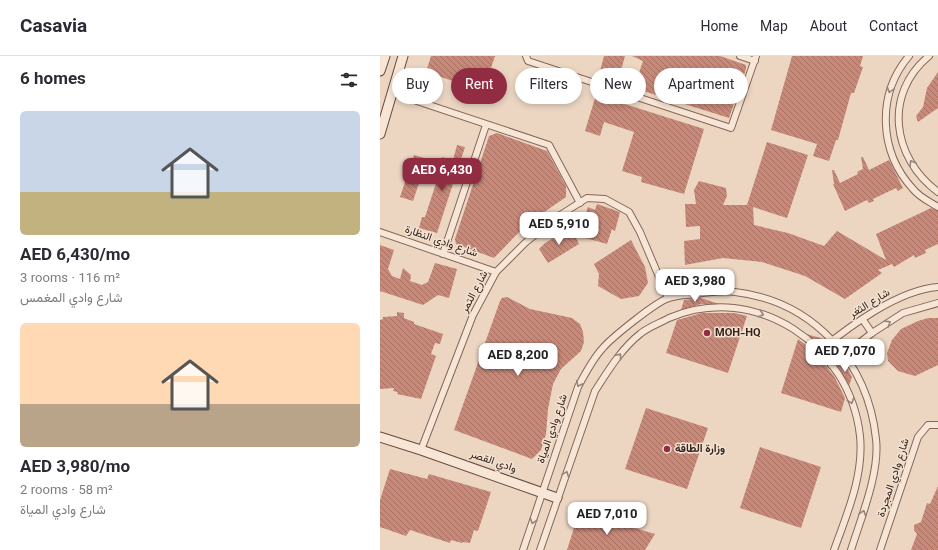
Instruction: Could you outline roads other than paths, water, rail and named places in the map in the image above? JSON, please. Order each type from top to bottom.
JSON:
[{"type":"street","points":[[380,72],[385,56]]},
{"type":"street","points":[[400,68],[403,56]]},
{"type":"street","points":[[526,56],[528,61],[731,128],[755,58],[740,56]]},
{"type":"street","points":[[909,56],[892,81],[886,100],[885,119],[890,150],[897,168],[914,191],[938,207]]},
{"type":"street","points":[[929,56],[908,80],[898,109],[900,138],[912,164],[926,183],[938,191]]},
{"type":"street","points":[[380,134],[392,96]]},
{"type":"street","points":[[425,104],[550,145],[580,202]]},
{"type":"street","points":[[443,254],[486,125]]},
{"type":"street","points":[[890,150],[903,144]]},
{"type":"street","name":"شارع التمر","points":[[421,450],[473,315],[496,272],[525,243],[554,219],[580,202],[587,198],[606,199],[629,212],[640,232],[668,298]]},
{"type":"street","name":"شارع وادي النظارة","points":[[380,232],[496,272]]},
{"type":"street","name":"شارع الثغر","points":[[819,351],[863,320],[900,297],[929,288],[938,287]]},
{"type":"street","name":"شارع وادي المياة","points":[[523,550],[578,387],[590,364],[603,348],[640,316],[668,298],[713,292],[735,291],[762,297],[798,312],[833,340],[844,353],[870,406],[877,440],[870,488],[851,550]]},
{"type":"street","points":[[831,365],[844,353],[903,313],[938,303]]},
{"type":"street","points":[[540,550],[595,391],[621,353],[640,334],[660,323],[679,314],[714,306],[733,307],[770,317],[794,328],[819,351],[847,388],[860,435],[859,472],[834,550]]},
{"type":"street","points":[[863,320],[872,333]]},
{"type":"street","name":"شارع وادي المجردة","points":[[880,550],[918,437],[928,425],[938,425]]},
{"type":"street","name":"وادي القصر","points":[[380,437],[557,498]]},
{"type":"place","name":"MOH-HQ","points":[[707,333]]},
{"type":"place","name":"وزارة الطاقة","points":[[667,449]]}]
